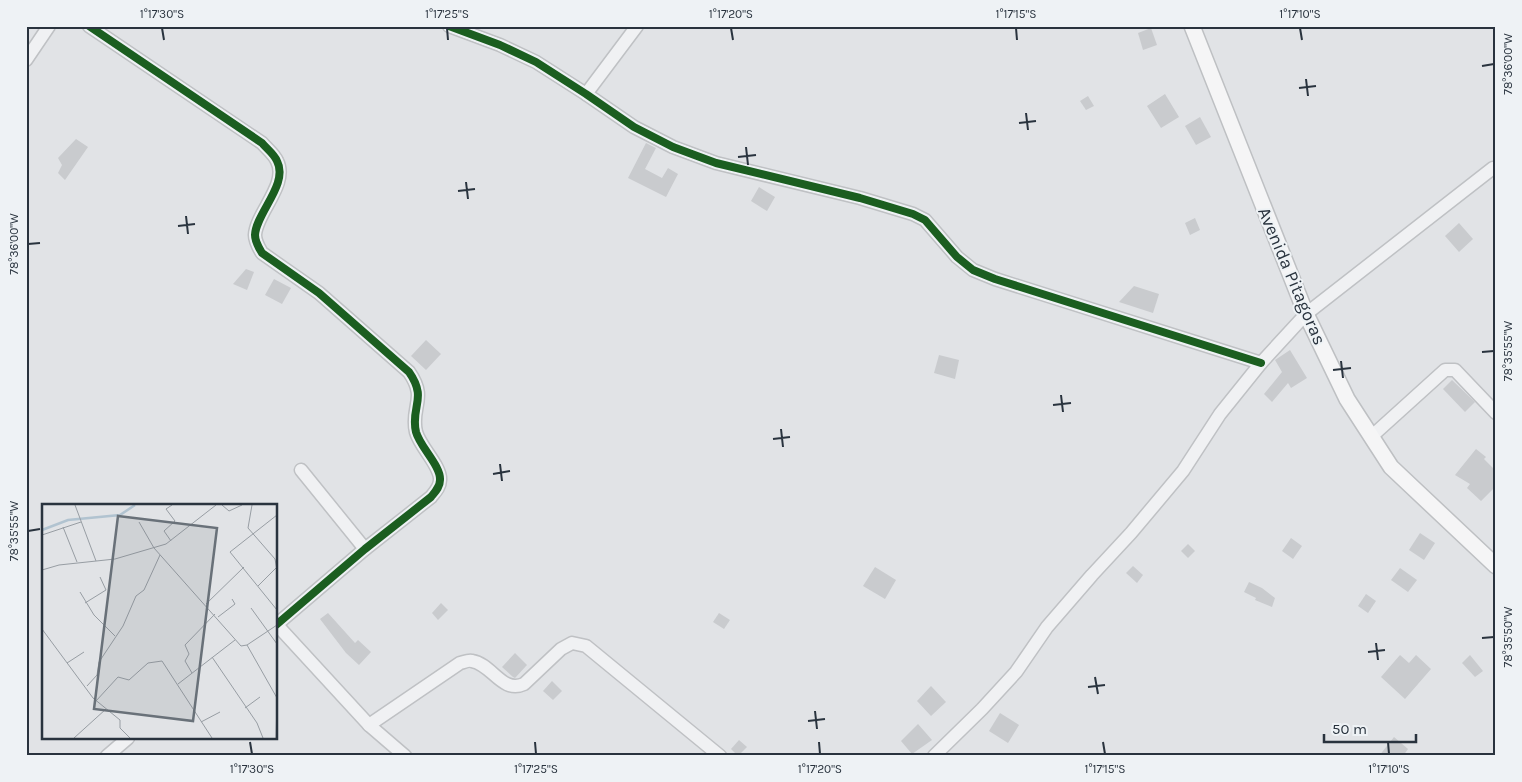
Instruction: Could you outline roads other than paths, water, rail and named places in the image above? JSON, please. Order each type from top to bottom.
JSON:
[{"type":"main road","name":"Avenida Pitagoras","points":[[1192,26],[1306,314],[1347,399],[1391,467],[1496,566]]},
{"type":"street","points":[[26,60],[49,26]]},
{"type":"street","points":[[88,26],[262,143],[272,153],[278,162],[280,174],[274,192],[257,227],[255,236],[262,254],[319,293],[409,372],[416,382],[419,391],[415,429],[418,438],[438,472],[440,480],[438,488],[431,497],[365,549],[278,623]]},
{"type":"street","points":[[449,26],[500,45],[536,62],[634,127],[673,147],[716,162],[860,198],[913,214],[925,220],[957,257],[973,270],[980,273],[1261,363]]},
{"type":"street","points":[[586,94],[637,26]]},
{"type":"street","points":[[934,756],[982,709],[1016,672],[1047,627],[1092,574],[1131,533],[1183,471],[1220,414],[1261,363],[1306,314],[1493,168]]},
{"type":"street","points":[[1372,436],[1445,370],[1455,370],[1496,413]]},
{"type":"street","points":[[301,470],[365,549]]},
{"type":"street","points":[[278,627],[369,725],[405,756]]},
{"type":"street","points":[[369,725],[460,663],[471,660],[480,664],[510,686],[518,687],[524,684],[561,649],[572,643],[586,646],[720,756]]},
{"type":"street","points":[[107,756],[126,740]]}]
